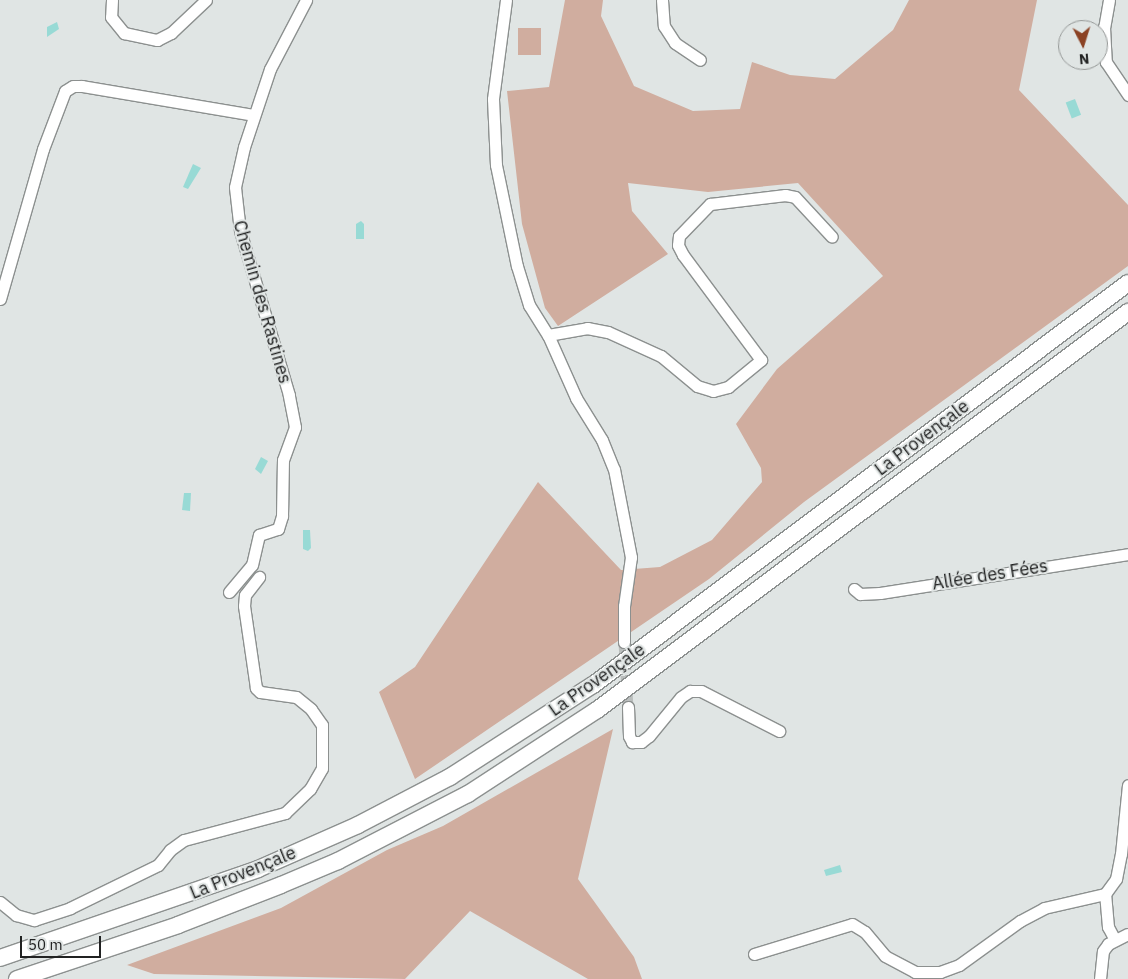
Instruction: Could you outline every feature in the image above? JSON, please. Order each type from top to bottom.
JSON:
[{"type":"highway","name":"La Provençale","points":[[0,958],[258,869],[358,825],[450,776],[592,685],[1128,283]]},
{"type":"highway","name":"La Provençale","points":[[17,979],[178,925],[282,885],[338,860],[468,794],[605,705],[1128,312]]},
{"type":"street","points":[[112,0],[111,17],[124,33],[139,39],[157,40],[171,33],[206,0]]},
{"type":"street","points":[[506,0],[493,99],[496,165],[516,266],[529,305],[548,335],[614,469],[631,556],[624,606],[624,642]]},
{"type":"street","points":[[662,0],[664,26],[675,43],[700,60]]},
{"type":"street","points":[[1109,0],[1104,27],[1106,62],[1128,95]]},
{"type":"street","name":"Chemin des Rastines","points":[[229,592],[252,565],[260,535],[278,529],[282,516],[283,460],[295,427],[289,395],[240,232],[235,204],[240,162],[254,114],[270,69],[303,1]]},
{"type":"street","points":[[0,299],[43,149],[66,91],[73,86],[82,86],[254,114]]},
{"type":"street","points":[[548,335],[586,328],[608,332],[661,356],[697,386],[713,391],[728,387],[761,360],[683,255],[678,245],[679,236],[710,204],[785,195],[795,197],[832,237]]},
{"type":"street","name":"Allée des Fées","points":[[854,589],[860,594],[880,593],[1128,554]]},
{"type":"street","points":[[0,902],[16,915],[34,920],[70,908],[158,865],[170,850],[184,840],[285,812],[310,789],[322,768],[322,726],[311,709],[296,697],[260,692],[256,688],[244,606],[245,595],[259,577]]},
{"type":"street","points":[[628,707],[629,736],[632,742],[641,742],[649,736],[680,697],[690,690],[701,691],[779,731]]},
{"type":"street","points":[[754,954],[852,924],[865,932],[885,956],[915,972],[940,972],[958,965],[1020,921],[1044,908],[1105,894],[1116,879],[1121,854],[1128,785]]},
{"type":"street","points":[[1105,894],[1108,927],[1115,940]]},
{"type":"street","points":[[1100,979],[1103,951],[1115,940],[1128,934]]},
{"type":"shaded area","points":[[565,0],[603,0],[601,16],[634,86],[693,111],[740,109],[752,62],[790,75],[835,79],[893,30],[909,0],[1037,0],[1019,90],[1128,205],[1128,266],[804,502],[709,579],[415,779],[379,692],[415,667],[538,482],[621,570],[660,567],[712,540],[762,482],[761,468],[736,424],[777,369],[883,276],[798,183],[708,192],[628,183],[632,211],[668,254],[558,326],[545,308],[522,224],[507,91],[549,87]]},
{"type":"shaded area","points":[[518,28],[541,28],[541,55],[518,55]]},
{"type":"shaded area","points":[[613,729],[578,879],[634,957],[642,979],[588,979],[470,911],[405,979],[154,974],[127,965],[281,908],[387,850],[443,826]]},
{"type":"water","points":[[57,22],[59,29],[47,37],[47,27]]},
{"type":"water","points":[[1075,99],[1081,115],[1072,118],[1066,103]]},
{"type":"water","points":[[193,164],[201,168],[188,189],[183,187]]},
{"type":"water","points":[[361,221],[364,224],[364,239],[356,239],[356,224]]},
{"type":"water","points":[[261,457],[268,461],[261,474],[255,469]]},
{"type":"water","points":[[184,493],[191,493],[190,511],[182,510]]},
{"type":"water","points":[[303,530],[310,530],[311,548],[308,551],[303,549]]},
{"type":"water","points":[[840,865],[842,872],[826,876],[824,870]]},
{"type":"tunnel","points":[[624,642],[628,707]]}]
